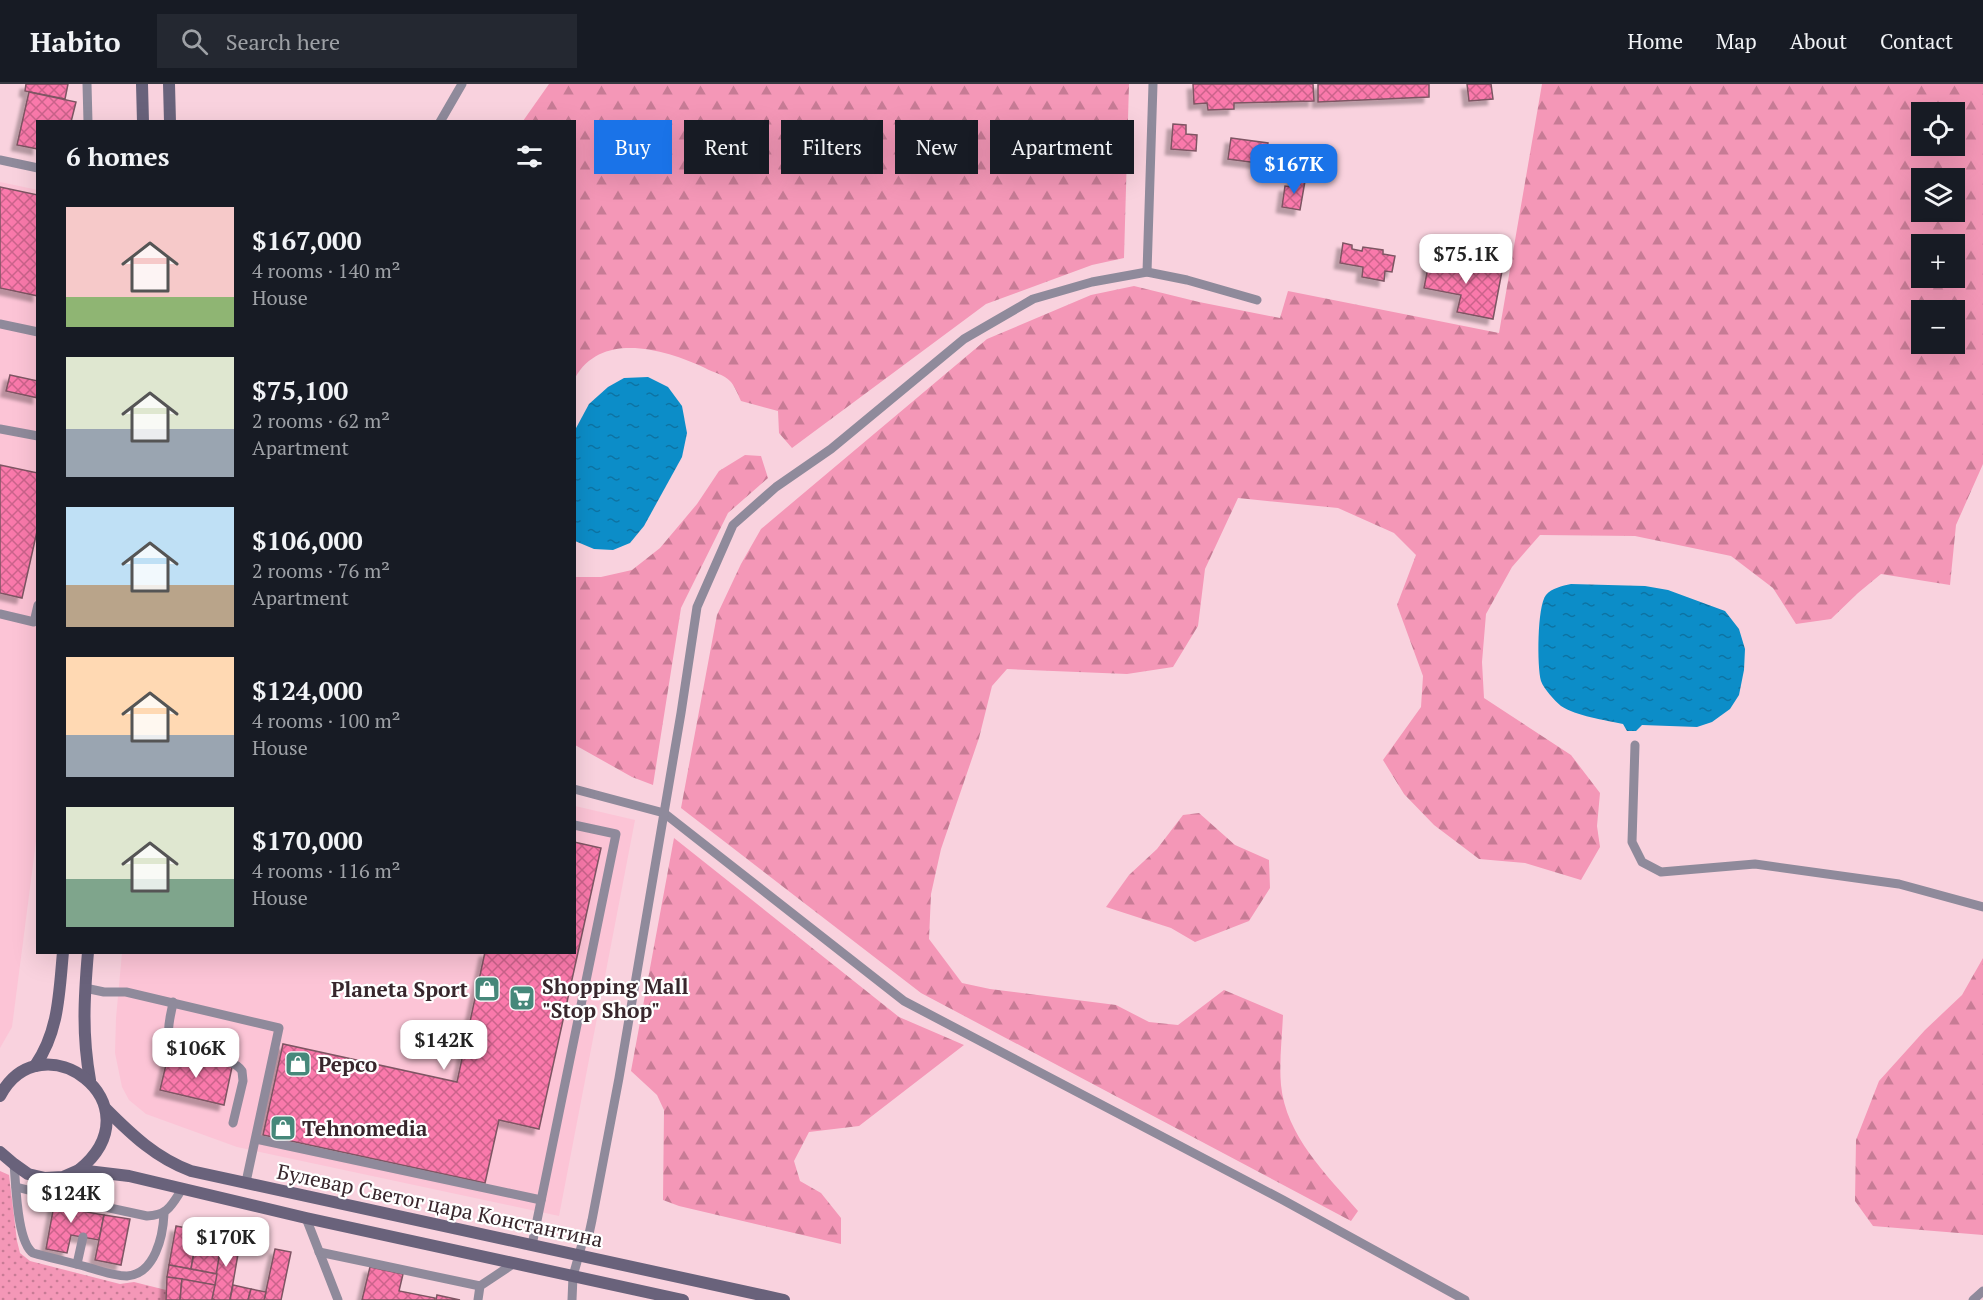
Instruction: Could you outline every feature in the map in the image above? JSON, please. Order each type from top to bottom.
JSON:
[{"type":"main road","points":[[142,84],[143,120]]},
{"type":"main road","points":[[169,84],[170,120]]},
{"type":"main road","points":[[35,1066],[47,1048],[54,1021],[63,954]]},
{"type":"main road","name":"Булевар Светог цара Константина","points":[[88,954],[83,1015],[84,1048],[90,1080],[106,1109],[136,1140],[171,1163],[191,1171],[784,1300]]},
{"type":"main road","points":[[2,1090],[18,1074],[35,1066],[55,1065],[74,1069],[90,1080]]},
{"type":"main road","points":[[79,1170],[93,1159],[102,1144],[107,1127],[106,1109]]},
{"type":"main road","name":"Булевар Светог цара Константина","points":[[1,1151],[14,1164],[28,1173],[45,1178],[63,1177],[79,1170],[122,1175],[306,1218],[683,1300]]},
{"type":"lane","points":[[87,84],[88,120]]},
{"type":"lane","points":[[441,120],[462,84]]},
{"type":"lane","points":[[1147,273],[1153,84]]},
{"type":"lane","points":[[0,160],[36,168]]},
{"type":"lane","points":[[572,1300],[573,1276],[582,1244],[589,1234],[596,1198],[664,813],[697,607],[733,525],[776,488],[831,449],[964,339],[1033,299],[1092,282],[1147,273],[1187,280],[1257,300]]},
{"type":"lane","points":[[0,324],[36,332]]},
{"type":"lane","points":[[0,429],[36,436]]},
{"type":"lane","points":[[0,614],[34,622],[36,614]]},
{"type":"lane","points":[[1635,746],[1632,842],[1642,862],[1661,872],[1755,864],[1899,884],[1983,907]]},
{"type":"lane","points":[[576,790],[664,813],[904,1001],[1283,1200],[1465,1300]]},
{"type":"lane","points":[[532,1245],[616,834],[576,825]]},
{"type":"lane","points":[[85,988],[104,992],[126,992],[279,1028],[246,1182]]},
{"type":"lane","points":[[173,1002],[168,1034],[181,1051],[234,1064],[241,1070],[243,1078],[233,1123]]},
{"type":"lane","points":[[256,1138],[541,1200]]},
{"type":"lane","points":[[14,1164],[22,1237],[28,1250],[125,1276],[134,1275],[143,1270],[150,1262],[162,1236],[164,1214],[182,1189]]},
{"type":"lane","points":[[16,1187],[56,1197]]},
{"type":"lane","points":[[77,1201],[89,1208],[147,1216],[164,1214]]},
{"type":"lane","points":[[306,1218],[338,1300]]},
{"type":"lane","points":[[77,1264],[83,1237]]},
{"type":"lane","points":[[319,1252],[480,1286],[513,1263]]},
{"type":"lane","points":[[478,1300],[480,1286]]},
{"type":"lane","points":[[1973,1300],[1983,1291]]},
{"type":"shaded area","points":[[0,182],[36,190],[36,841],[12,1027],[0,1048]]},
{"type":"shaded area","points":[[576,806],[635,820],[559,1216],[237,1147],[146,1114],[129,1100],[122,1087],[115,1053],[122,954],[576,954]]},
{"type":"green space","points":[[549,84],[1129,84],[1128,120],[990,120],[990,174],[1126,174],[1124,258],[1092,265],[986,304],[792,448],[779,433],[778,411],[741,401],[733,385],[725,377],[672,355],[636,348],[618,349],[601,354],[587,363],[576,377],[576,120],[524,120]]},
{"type":"green space","points":[[1542,84],[1983,84],[1983,464],[1956,525],[1950,585],[1881,574],[1831,619],[1796,624],[1773,588],[1731,556],[1635,536],[1540,535],[1512,567],[1486,614],[1482,662],[1484,698],[1571,755],[1600,793],[1597,826],[1600,847],[1581,880],[1525,863],[1479,859],[1434,825],[1404,794],[1383,760],[1421,707],[1423,676],[1397,605],[1416,555],[1394,533],[1338,508],[1238,498],[1205,569],[1198,626],[1173,667],[1127,674],[1007,669],[992,686],[979,738],[941,849],[931,894],[929,939],[962,983],[990,989],[1116,1005],[1149,1022],[1178,1025],[1224,990],[1283,1015],[1280,1068],[1284,1104],[1299,1138],[1309,1153],[1358,1211],[1351,1221],[921,993],[681,808],[717,615],[741,564],[761,529],[987,339],[1091,295],[1134,286],[1280,318],[1288,291],[1499,333]]},
{"type":"green space","points":[[745,455],[761,456],[768,478],[728,513],[681,608],[653,785],[632,777],[576,746],[576,577],[601,577],[632,570],[660,548],[697,504],[719,471]]},
{"type":"green space","points":[[1199,813],[1235,845],[1269,860],[1270,888],[1249,921],[1195,942],[1171,928],[1106,907],[1129,875],[1157,849],[1183,815]]},
{"type":"green space","points":[[674,838],[899,1017],[964,1045],[859,1126],[809,1132],[794,1161],[800,1181],[821,1193],[841,1218],[841,1244],[679,1206],[663,1200],[664,1110],[657,1095],[631,1071]]},
{"type":"green space","points":[[1983,958],[1983,1235],[1873,1226],[1855,1201],[1856,1140],[1879,1081],[1925,1030],[1962,995]]},
{"type":"green space","points":[[0,1171],[9,1175],[17,1241],[20,1253],[30,1261],[120,1284],[134,1282],[166,1290],[166,1300],[0,1300]]},
{"type":"water","points":[[648,377],[668,387],[682,406],[687,433],[682,457],[644,526],[630,543],[613,550],[594,549],[576,541],[576,428],[589,404],[608,387],[624,378]]},
{"type":"water","points":[[1571,584],[1645,586],[1668,590],[1725,611],[1739,629],[1745,649],[1739,695],[1730,709],[1712,722],[1697,727],[1642,725],[1636,731],[1627,731],[1623,724],[1582,715],[1561,706],[1541,681],[1538,651],[1539,623],[1546,595],[1554,589]]},
{"type":"building","points":[[26,84],[68,84],[65,99],[25,91]]},
{"type":"building","points":[[1193,84],[1313,84],[1314,101],[1234,103],[1234,109],[1208,110],[1207,103],[1194,104]]},
{"type":"building","points":[[1318,84],[1429,84],[1429,97],[1318,102]]},
{"type":"building","points":[[1467,84],[1491,84],[1493,99],[1469,101]]},
{"type":"building","points":[[29,92],[76,102],[72,120],[36,120],[36,149],[17,145]]},
{"type":"building","points":[[1173,124],[1186,125],[1186,134],[1197,135],[1196,151],[1171,149]]},
{"type":"building","points":[[1231,138],[1268,143],[1265,164],[1228,159]]},
{"type":"building","points":[[1293,179],[1305,181],[1300,210],[1282,207],[1285,186],[1292,187]]},
{"type":"building","points":[[0,187],[36,195],[36,296],[0,288]]},
{"type":"building","points":[[1343,243],[1352,245],[1352,249],[1362,251],[1363,247],[1383,250],[1383,254],[1395,256],[1392,272],[1385,271],[1384,281],[1362,277],[1363,267],[1340,263]]},
{"type":"building","points":[[1430,257],[1502,271],[1493,319],[1457,312],[1461,295],[1424,288]]},
{"type":"building","points":[[10,375],[36,381],[36,398],[6,391]]},
{"type":"building","points":[[0,465],[36,473],[36,536],[22,598],[0,593]]},
{"type":"building","name":"Shopping Mall \"Stop Shop\"","points":[[576,842],[601,848],[539,1129],[499,1120],[485,1183],[263,1135],[283,1044],[457,1082],[485,954],[576,954]]},
{"type":"building","points":[[169,1052],[232,1067],[224,1105],[160,1090]]},
{"type":"building","points":[[56,1194],[77,1198],[75,1210],[104,1215],[99,1240],[71,1235],[67,1253],[46,1249]]},
{"type":"building","points":[[104,1215],[130,1219],[121,1265],[95,1260]]},
{"type":"building","points":[[176,1226],[198,1230],[191,1269],[169,1265]]},
{"type":"building","points":[[198,1230],[223,1234],[217,1274],[191,1269]]},
{"type":"building","points":[[223,1234],[241,1237],[230,1300],[215,1300],[212,1299]]},
{"type":"building","points":[[275,1249],[291,1252],[281,1300],[264,1300]]},
{"type":"building","points":[[169,1265],[217,1274],[215,1285],[167,1277]]},
{"type":"building","points":[[370,1267],[403,1274],[399,1291],[435,1298],[435,1300],[362,1300]]},
{"type":"building","points":[[167,1277],[182,1279],[180,1300],[166,1300]]},
{"type":"building","points":[[182,1279],[215,1285],[212,1299],[215,1300],[180,1300]]},
{"type":"building","points":[[233,1285],[251,1289],[248,1300],[230,1300]]},
{"type":"building","points":[[251,1289],[266,1292],[264,1300],[248,1300]]},
{"type":"building","points":[[437,1295],[460,1300],[436,1300]]},
{"type":"place","name":"Planeta Sport","points":[[487,989]]},
{"type":"place","name":"Shopping Mall \"Stop Shop\"","points":[[522,998]]},
{"type":"place","name":"Pepco","points":[[298,1064]]},
{"type":"place","name":"Tehnomedia","points":[[283,1128]]}]
